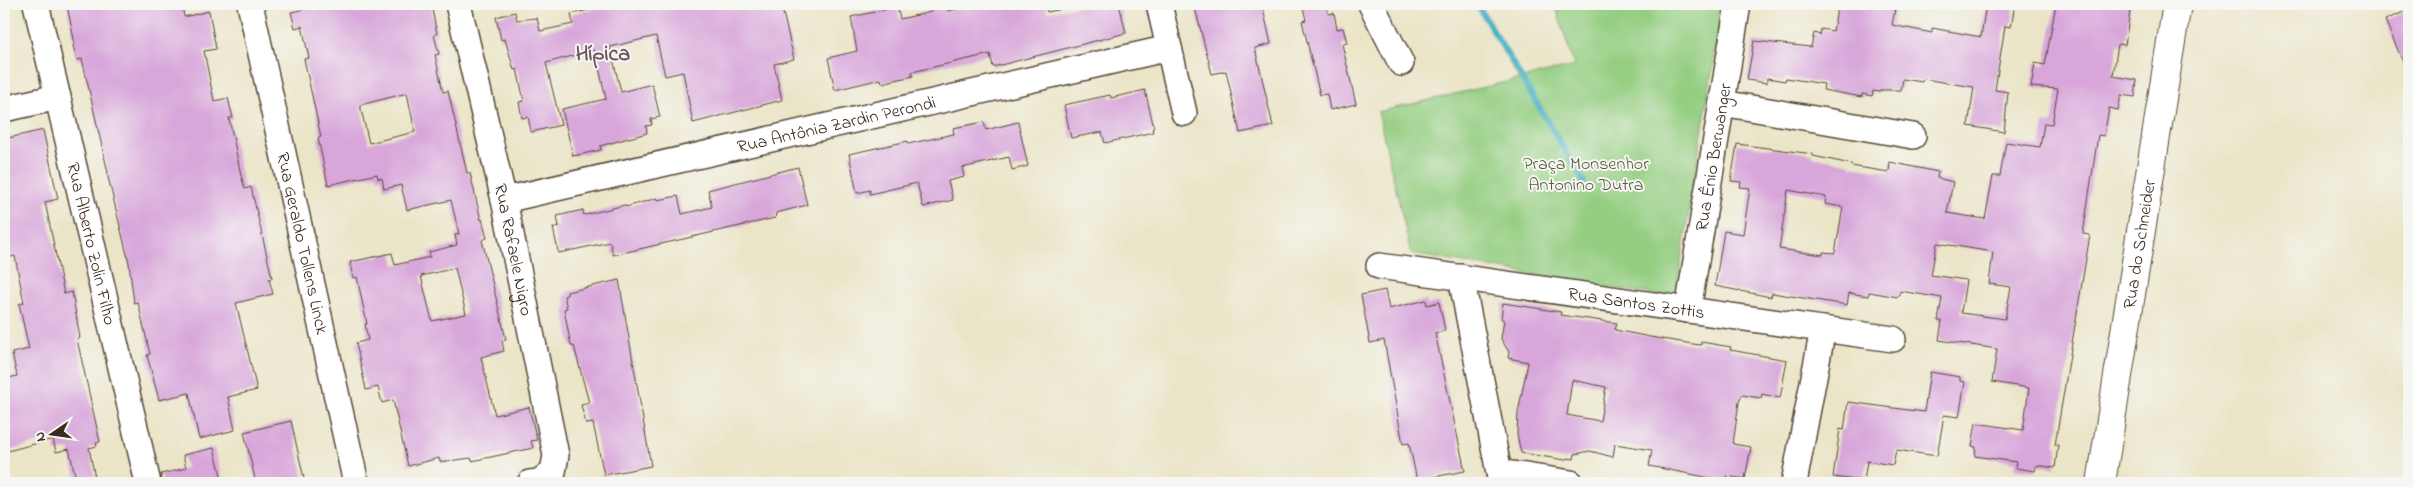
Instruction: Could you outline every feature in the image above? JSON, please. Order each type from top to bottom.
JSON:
[{"type":"street","name":"Rua Alberto Zolin Filho","points":[[36,4],[148,483]]},
{"type":"street","name":"Rua Geraldo Tollens Linck","points":[[250,4],[356,483]]},
{"type":"street","name":"Rua Rafaele Nigro","points":[[458,4],[504,200],[556,455],[553,472],[539,482],[530,483]]},
{"type":"street","points":[[1159,4],[1184,113]]},
{"type":"street","points":[[1371,4],[1401,63]]},
{"type":"street","name":"Rua Ênio Berwanger","points":[[1688,310],[1738,4]]},
{"type":"street","name":"Rua do Schneider","points":[[2101,483],[2177,4]]},
{"type":"street","name":"Rua Antônia Zardin Perondi","points":[[504,200],[1169,48]]},
{"type":"street","points":[[4,110],[58,97]]},
{"type":"street","points":[[1722,103],[1914,136]]},
{"type":"street","name":"Rua Santos Zottis","points":[[1379,266],[1893,339]]},
{"type":"street","points":[[1461,277],[1500,477],[1571,483]]},
{"type":"street","points":[[1794,483],[1823,329]]},
{"type":"green space","name":"Praça Monsenhor Antonino Dutra","points":[[1555,4],[1723,4],[1675,298],[1411,254],[1378,112],[1574,66]]},
{"type":"building","points":[[77,4],[182,4],[184,17],[209,11],[216,49],[204,51],[214,101],[228,98],[233,118],[229,118],[241,175],[245,189],[251,187],[272,278],[269,279],[273,294],[236,303],[257,390],[228,397],[235,430],[199,439],[189,393],[159,400],[147,355],[150,354],[138,302],[134,303],[129,263],[82,59],[77,60],[73,45],[75,44],[67,6]]},
{"type":"building","points":[[314,4],[431,4],[437,34],[434,35],[439,54],[435,55],[443,92],[448,91],[467,173],[470,173],[487,238],[482,240],[506,339],[502,341],[504,351],[481,357],[495,415],[529,407],[537,440],[531,441],[533,448],[472,461],[471,458],[440,462],[439,458],[408,466],[393,400],[382,403],[378,387],[366,390],[356,343],[368,340],[365,324],[367,324],[357,277],[353,278],[350,262],[392,253],[395,265],[430,257],[429,252],[457,245],[455,235],[459,234],[451,200],[407,210],[401,185],[384,189],[382,178],[378,179],[377,174],[328,185],[318,138],[321,137],[304,59],[309,58],[302,26],[295,28],[291,12],[315,7]],"holes":[[[407,93],[415,132],[369,143],[360,105]],[[455,268],[466,314],[432,321],[421,276]]]},
{"type":"building","points":[[615,4],[781,4],[794,59],[774,64],[782,100],[693,123],[683,72],[665,76],[656,36],[610,47],[621,92],[652,84],[660,117],[651,119],[652,125],[646,126],[647,133],[600,146],[601,150],[573,156],[562,109],[606,99],[595,50],[546,63],[561,125],[531,132],[528,117],[522,118],[519,102],[524,101],[517,69],[514,70],[505,39],[501,40],[496,17],[515,12],[517,20],[537,18],[540,31],[573,24],[571,14]]},
{"type":"building","points":[[929,4],[947,4],[948,11],[981,4],[1045,4],[1047,12],[1090,4],[1119,4],[1126,33],[993,67],[990,54],[912,72],[913,76],[882,83],[881,79],[835,90],[828,58],[857,51],[851,17],[897,7],[900,19],[931,12]]},
{"type":"building","points":[[1194,4],[1262,4],[1271,44],[1255,48],[1273,126],[1240,133],[1226,71],[1212,74]]},
{"type":"building","points":[[1302,4],[1326,4],[1328,14],[1334,13],[1337,29],[1343,28],[1347,43],[1342,44],[1356,104],[1330,110],[1327,94],[1320,95],[1302,21],[1306,20]]},
{"type":"building","points":[[1838,4],[1896,4],[1892,25],[1932,33],[1932,28],[1981,37],[1986,4],[2015,4],[2011,27],[2005,26],[1995,90],[2008,92],[2004,132],[1968,126],[1974,87],[1923,79],[1922,82],[1903,79],[1901,90],[1873,91],[1872,96],[1862,94],[1862,97],[1823,90],[1824,84],[1786,78],[1785,81],[1767,78],[1767,83],[1747,80],[1754,41],[1811,47],[1814,33],[1820,35],[1821,29],[1833,31]]},
{"type":"building","points":[[2056,4],[2131,4],[2125,45],[2118,44],[2113,76],[2137,80],[2135,97],[2121,95],[2118,110],[2109,108],[2104,136],[2098,135],[2083,234],[2090,235],[2055,445],[2058,445],[2055,468],[2036,465],[2035,471],[2015,468],[2016,462],[1975,456],[1976,447],[1972,446],[1976,423],[2023,430],[2029,388],[1992,382],[1997,349],[1939,340],[1942,321],[1938,321],[1942,298],[1900,291],[1898,297],[1869,292],[1868,296],[1849,293],[1847,305],[1772,293],[1771,297],[1715,286],[1724,231],[1743,234],[1750,188],[1740,187],[1741,182],[1731,181],[1737,144],[1813,154],[1813,156],[1851,164],[1851,166],[1889,172],[1890,162],[1938,172],[1937,178],[1953,182],[1947,213],[1985,219],[1993,176],[2000,176],[2006,142],[2040,147],[2044,123],[2052,124],[2058,89],[2031,87],[2035,63],[2045,65]],"holes":[[[1788,190],[1826,197],[1825,204],[1843,207],[1835,253],[1823,252],[1823,255],[1779,249]],[[1937,243],[1993,252],[1989,284],[2011,287],[2005,319],[1961,313],[1966,280],[1931,275]]]},
{"type":"building","points":[[2409,10],[2409,76],[2385,20]]},
{"type":"building","points":[[1145,90],[1154,128],[1152,129],[1153,132],[1105,143],[1102,132],[1071,138],[1064,105],[1110,95],[1111,98]]},
{"type":"building","points":[[984,122],[986,130],[1018,122],[1028,166],[1012,170],[1009,157],[962,168],[964,177],[948,181],[953,200],[923,207],[917,183],[870,194],[870,190],[857,193],[849,154],[908,141],[908,144],[954,134],[953,128]]},
{"type":"building","points":[[43,130],[58,199],[45,202],[64,294],[72,292],[80,338],[77,339],[100,442],[96,443],[97,446],[89,448],[96,483],[77,483],[69,449],[56,452],[53,439],[4,452],[4,379],[17,376],[12,353],[29,349],[19,304],[24,303],[15,256],[7,258],[4,243],[4,139]]},
{"type":"building","points":[[798,167],[807,205],[776,213],[775,218],[613,255],[610,242],[559,253],[558,251],[553,228],[559,226],[557,216],[583,210],[584,215],[625,205],[626,207],[657,198],[657,200],[678,196],[682,214],[712,207],[708,190]]},
{"type":"building","points":[[619,280],[651,466],[604,475],[593,423],[586,424],[581,405],[589,403],[574,346],[571,346],[564,309],[567,308],[564,296],[567,295],[567,292]]},
{"type":"building","points":[[1385,290],[1389,309],[1426,300],[1427,305],[1439,302],[1445,331],[1435,333],[1465,471],[1417,480],[1409,443],[1403,444],[1384,340],[1370,343],[1361,295]]},
{"type":"building","points":[[1503,303],[1561,312],[1560,315],[1617,323],[1615,330],[1693,344],[1701,345],[1701,342],[1731,347],[1730,350],[1787,360],[1780,398],[1762,394],[1761,398],[1742,395],[1739,402],[1733,444],[1751,447],[1745,479],[1727,476],[1726,481],[1649,466],[1652,450],[1615,444],[1613,457],[1590,451],[1575,454],[1574,459],[1567,458],[1565,460],[1521,453],[1517,434],[1518,413],[1528,362],[1508,358],[1509,352],[1501,339],[1504,320],[1501,319]],"holes":[[[1572,380],[1606,387],[1600,421],[1567,415]]]},
{"type":"building","points":[[1930,372],[1960,377],[1960,381],[1965,382],[1959,417],[1944,415],[1937,456],[1896,450],[1893,465],[1867,461],[1864,481],[1833,477],[1840,429],[1844,430],[1848,402],[1924,412]]},
{"type":"building","points":[[291,421],[305,483],[256,483],[244,432]]},
{"type":"building","points":[[214,448],[223,483],[162,483],[161,474],[186,468],[183,455]]},
{"type":"waterway","points":[[1477,4],[1584,182]]},
{"type":"district","name":"Hípica","points":[[603,52]]}]
